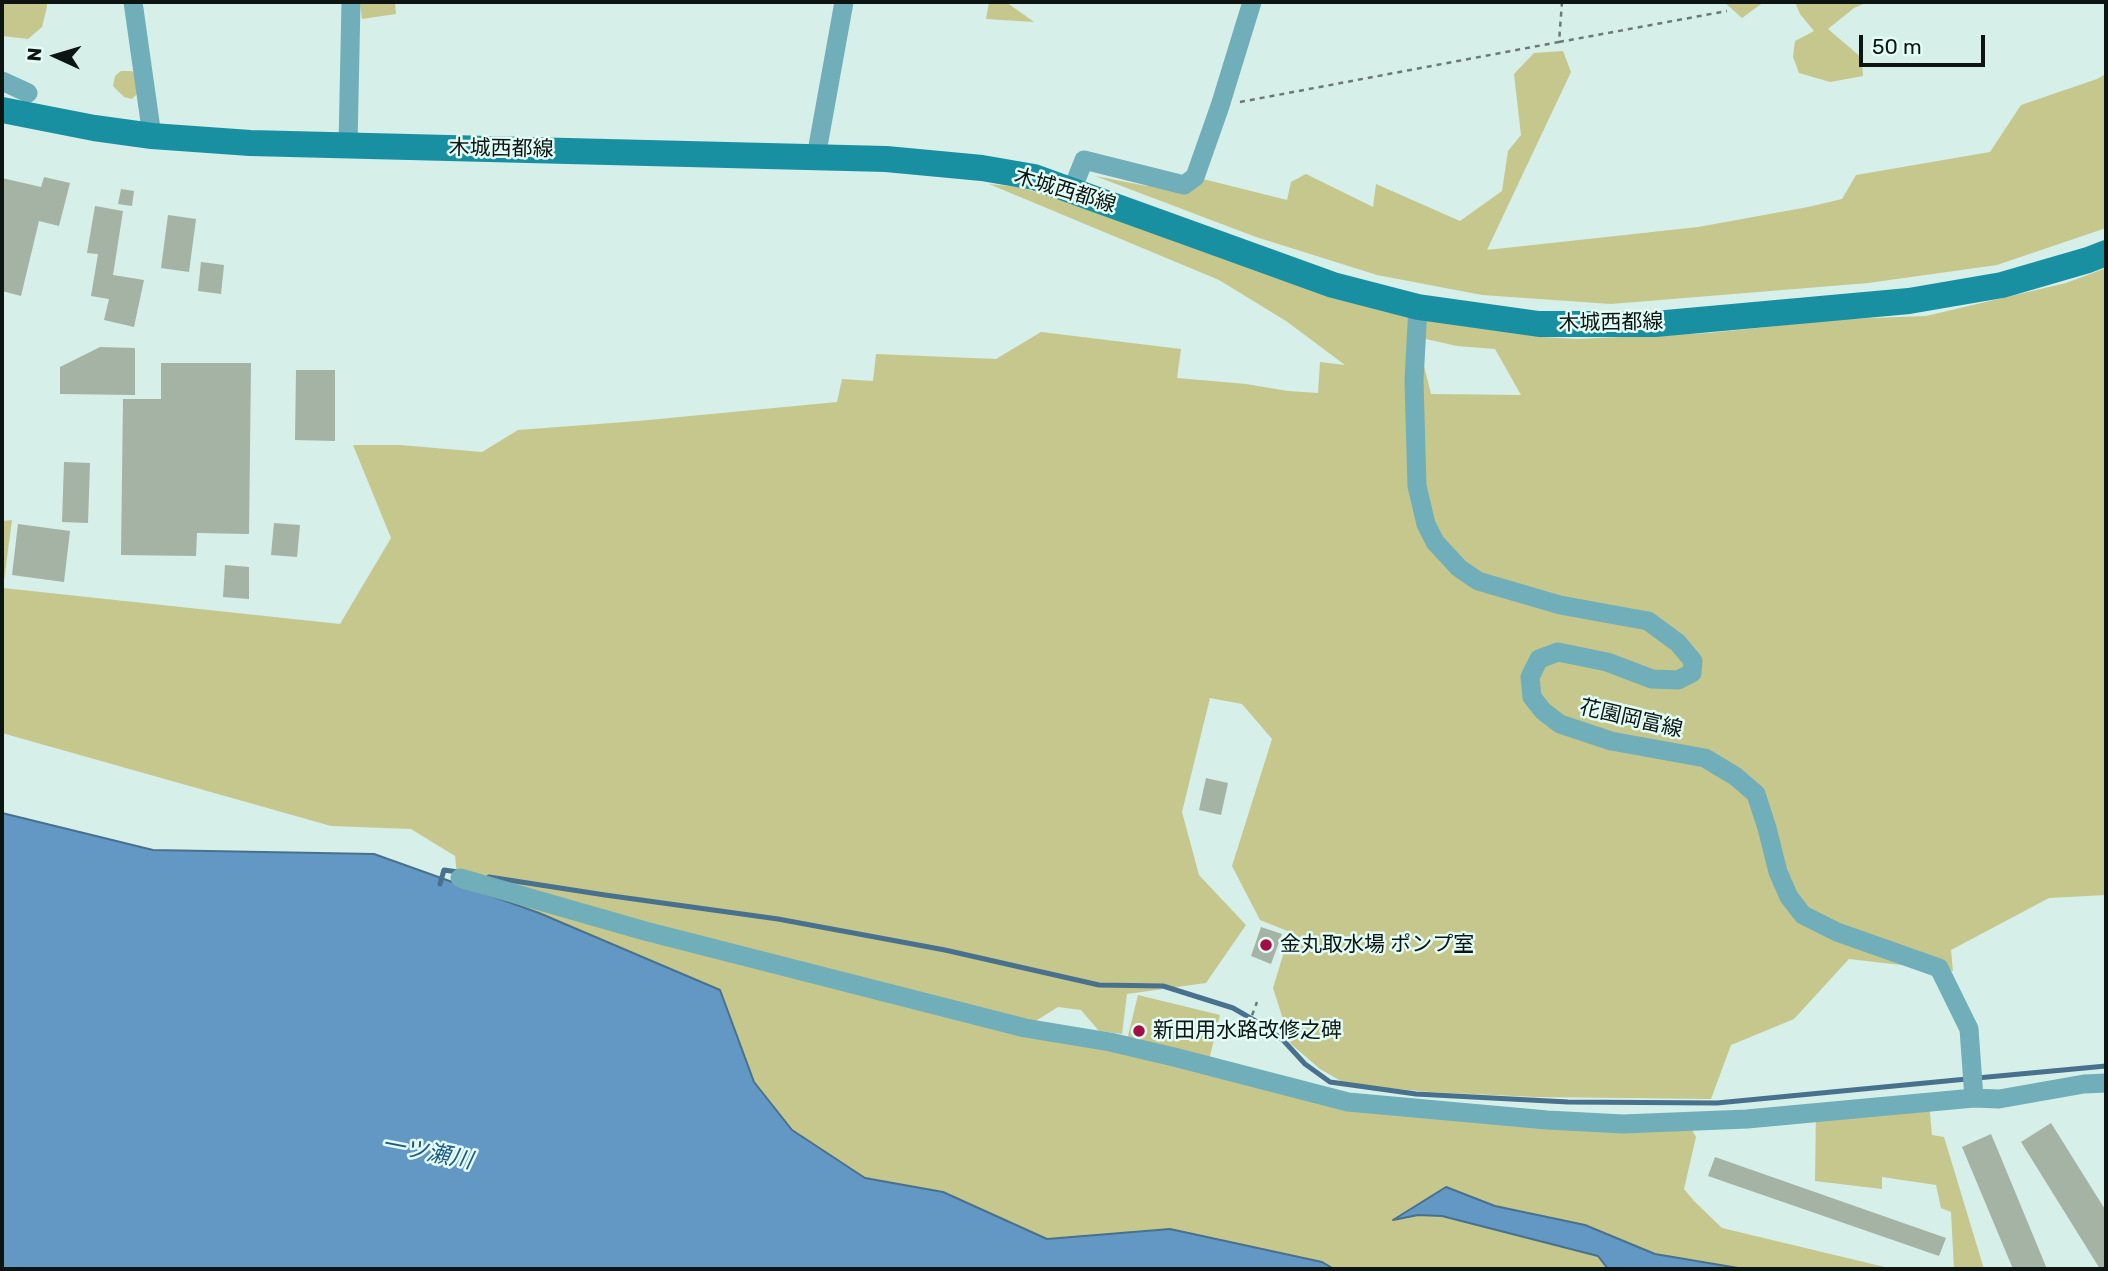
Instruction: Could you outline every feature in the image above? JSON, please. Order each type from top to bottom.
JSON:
[{"type":"main road","name":"木城西都線","points":[[2,110],[152,136],[250,143],[886,159],[982,169],[1034,177],[1333,285],[1418,307],[1539,324],[1655,324],[1909,301],[2002,285],[2106,253]]},
{"type":"street","points":[[133,2],[152,136]]},
{"type":"street","points":[[348,145],[351,2]]},
{"type":"street","points":[[816,157],[844,2]]},
{"type":"street","points":[[1072,190],[1084,160],[1184,185],[1195,177],[1252,2]]},
{"type":"street","points":[[2,81],[28,93]]},
{"type":"street","name":"花園岡富線","points":[[1418,307],[1414,380],[1417,486],[1426,524],[1435,542],[1459,568],[1478,581],[1560,605],[1648,621],[1678,643],[1693,662],[1692,673],[1678,680],[1652,679],[1607,662],[1558,652],[1539,659],[1530,677],[1532,697],[1543,711],[1560,724],[1611,741],[1704,758],[1735,776],[1756,794],[1778,872],[1789,897],[1803,915],[1837,932],[1939,968],[1969,1028],[1974,1098]]},
{"type":"street","points":[[460,878],[645,931],[1024,1028],[1174,1056],[1348,1102],[1623,1124],[1747,1119],[1974,1098],[1999,1099],[2084,1084],[2106,1083]]},
{"type":"path","points":[[1559,42],[1562,2]]},
{"type":"path","points":[[1220,106],[1727,11]]},
{"type":"path","points":[[1245,1034],[1257,1002]]},
{"type":"green space","points":[[2,2],[47,2],[42,27],[28,39],[2,36]]},
{"type":"green space","points":[[360,2],[395,2],[396,14],[362,19]]},
{"type":"green space","points":[[989,2],[1006,2],[1034,22],[986,19]]},
{"type":"green space","points":[[1724,2],[1764,2],[1742,18]]},
{"type":"green space","points":[[1795,2],[1868,2],[1854,8],[1828,29],[1862,58],[1863,76],[1830,82],[1799,73],[1793,57],[1795,41],[1814,31],[1800,14]]},
{"type":"green space","points":[[1563,51],[1571,72],[1487,250],[1698,227],[1842,199],[1856,175],[1990,152],[2021,105],[2106,74],[2106,228],[1997,265],[1868,283],[1611,304],[1482,295],[1377,275],[1256,237],[1095,176],[1147,186],[1184,185],[1195,177],[1287,200],[1291,182],[1306,174],[1373,207],[1376,184],[1460,221],[1502,191],[1508,151],[1521,135],[1514,74],[1534,53]]},
{"type":"green space","points":[[121,71],[132,71],[138,78],[140,91],[132,99],[124,97],[113,86],[115,76]]},
{"type":"green space","points":[[989,184],[1019,187],[1543,337],[1577,339],[1709,333],[1844,319],[1926,316],[2066,283],[2106,268],[2106,895],[2049,898],[1951,950],[1953,971],[1849,959],[1794,1019],[1731,1045],[1711,1099],[1535,1097],[1428,1092],[1346,1084],[1320,1069],[1291,1044],[1273,988],[1290,932],[1260,920],[1232,866],[1272,739],[1242,704],[1210,698],[1182,812],[1199,875],[1246,925],[1206,983],[1127,994],[1122,1034],[1099,1031],[1081,1010],[1058,1007],[1026,1027],[1348,1102],[1687,1121],[1696,1137],[1684,1189],[1722,1228],[1893,1269],[1745,1269],[1655,1254],[1585,1225],[1495,1206],[1446,1187],[1395,1219],[1418,1215],[1442,1216],[1598,1256],[1608,1269],[1334,1269],[1322,1262],[1170,1229],[1047,1239],[943,1192],[865,1178],[792,1130],[754,1082],[720,990],[539,913],[458,884],[455,856],[411,829],[331,826],[2,733],[2,521],[12,520],[3,588],[340,624],[391,538],[353,445],[400,445],[482,452],[518,430],[837,402],[842,379],[873,381],[876,354],[996,359],[1041,332],[1181,349],[1177,378],[1288,391],[1318,393],[1320,362],[1345,365],[1286,321],[1219,280]],"holes":[[[1417,337],[1457,346],[1495,349],[1521,395],[1431,394]]]},
{"type":"green space","points":[[1138,995],[1220,1015],[1209,1060],[1127,1040]]},
{"type":"green space","points":[[1929,1102],[1932,1135],[1944,1137],[1984,1269],[1954,1269],[1951,1212],[1941,1208],[1936,1185],[1882,1177],[1882,1189],[1815,1181],[1816,1112]]},
{"type":"water","name":"一ツ瀬川","points":[[2,813],[153,850],[374,854],[539,913],[720,990],[754,1082],[792,1130],[865,1178],[943,1192],[1047,1239],[1170,1229],[1322,1262],[1334,1269],[2,1269]]},
{"type":"water","points":[[1446,1187],[1495,1206],[1585,1225],[1655,1254],[1744,1269],[1608,1269],[1598,1256],[1442,1216],[1418,1215],[1393,1220]]},
{"type":"building","points":[[44,177],[70,183],[59,226],[39,221],[21,296],[2,291],[2,178],[41,187]]},
{"type":"building","points":[[121,189],[134,191],[132,206],[118,204]]},
{"type":"building","points":[[95,206],[123,211],[113,275],[144,280],[134,327],[104,320],[109,299],[91,296],[98,254],[87,253]]},
{"type":"building","points":[[168,215],[196,219],[189,272],[161,268]]},
{"type":"building","points":[[201,262],[224,265],[221,294],[198,291]]},
{"type":"building","points":[[100,347],[135,348],[135,395],[60,394],[60,367]]},
{"type":"building","points":[[161,363],[251,363],[249,534],[197,533],[196,556],[121,555],[123,399],[161,399]]},
{"type":"building","points":[[296,370],[335,370],[335,441],[295,440]]},
{"type":"building","points":[[64,462],[90,463],[88,523],[62,522]]},
{"type":"building","points":[[274,523],[300,525],[297,557],[271,555]]},
{"type":"building","points":[[18,524],[70,531],[64,582],[12,575]]},
{"type":"building","points":[[225,565],[249,567],[249,599],[223,597]]},
{"type":"building","points":[[1206,778],[1228,783],[1221,815],[1199,810]]},
{"type":"building","name":"金丸取水場 ポンプ室","points":[[1261,927],[1282,934],[1271,964],[1251,956]]},
{"type":"building","points":[[2051,1123],[2106,1211],[2106,1269],[2100,1269],[2021,1142]]},
{"type":"building","points":[[1991,1134],[2047,1269],[2013,1269],[1962,1147]]},
{"type":"building","points":[[1715,1157],[1946,1238],[1939,1256],[1708,1176]]},
{"type":"waterway","points":[[440,884],[444,870],[458,872]]},
{"type":"waterway","points":[[489,877],[778,919],[945,950],[1099,985],[1163,986],[1233,1008],[1283,1040],[1305,1064],[1330,1082],[1416,1094],[1568,1102],[1717,1103],[1967,1079]]},
{"type":"waterway","points":[[1977,1078],[2106,1066]]},
{"type":"place","name":"金丸取水場 ポンプ室","points":[[1266,945]]},
{"type":"place","name":"新田用水路改修之碑","points":[[1139,1031]]}]
